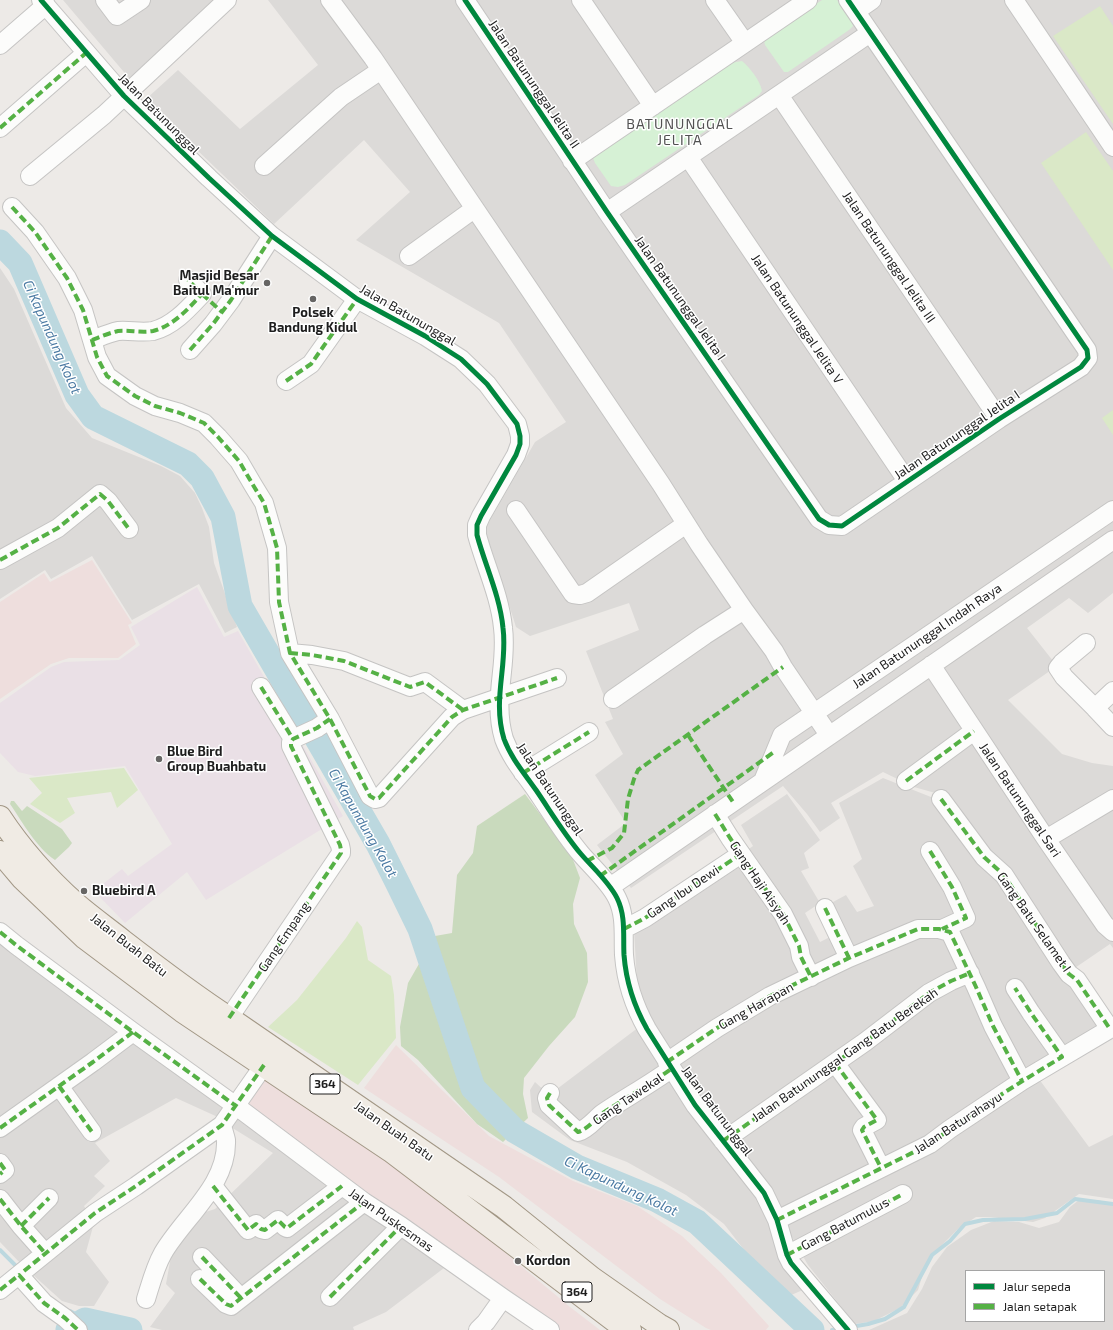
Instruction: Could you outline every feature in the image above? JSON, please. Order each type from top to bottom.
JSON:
[{"type":"main road","name":"Jalan Buah Batu","points":[[0,817],[36,865],[160,983]]},
{"type":"main road","name":"Jalan Buah Batu","points":[[0,852],[22,878],[85,938],[160,983],[187,1002],[264,1065],[391,1150],[609,1316],[630,1330]]},
{"type":"main road","name":"Jalan Buah Batu","points":[[187,1002],[229,1018],[504,1207],[592,1278],[668,1330]]},
{"type":"street","points":[[105,0],[117,16],[141,0]]},
{"type":"street","points":[[30,176],[85,132],[227,0]]},
{"type":"street","points":[[330,0],[380,70],[661,484],[744,610],[774,651],[829,735]]},
{"type":"street","name":"Jalan Batununggal Jelita II","points":[[465,0],[607,212]]},
{"type":"street","points":[[581,0],[653,106]]},
{"type":"street","points":[[715,0],[745,43]]},
{"type":"street","points":[[572,161],[808,0]]},
{"type":"street","points":[[607,212],[870,33],[853,4],[872,0]]},
{"type":"street","points":[[1014,0],[1113,147]]},
{"type":"street","points":[[0,45],[44,3]]},
{"type":"street","name":"Jalan Batununggal","points":[[44,3],[124,96],[208,178],[272,236],[357,299],[425,336],[461,359],[487,384],[517,424],[520,444],[516,455],[481,516],[477,530],[480,547],[498,604],[503,627],[504,637],[498,698],[500,721],[504,739],[514,759],[565,835],[610,887],[618,899],[622,912],[624,928],[624,956],[632,996],[641,1018],[669,1066],[695,1105],[764,1193],[776,1220],[786,1255],[794,1268],[844,1326]]},
{"type":"street","name":"Jalan Batununggal Jelita I","points":[[607,212],[819,519],[829,525],[842,526],[999,419],[1081,367],[1088,358],[1086,350],[870,33]]},
{"type":"street","points":[[0,128],[86,53]]},
{"type":"street","points":[[264,166],[341,97],[380,70]]},
{"type":"street","name":"Jalan Batununggal Jelita III","points":[[779,95],[999,419]]},
{"type":"street","name":"Jalan Batununggal Jelita V","points":[[688,157],[907,481]]},
{"type":"street","points":[[12,207],[35,232],[67,278],[83,310],[97,357],[107,376],[135,396],[155,406],[180,413],[204,423],[239,461],[264,503],[270,524],[276,548],[279,602],[294,660],[324,723],[370,796],[375,799],[379,798],[452,717],[463,710],[557,678]]},
{"type":"street","points":[[409,256],[474,209]]},
{"type":"street","points":[[190,350],[212,304],[272,236]]},
{"type":"street","points":[[188,280],[212,304]]},
{"type":"street","points":[[286,380],[311,364],[357,299]]},
{"type":"street","points":[[92,340],[119,331],[154,331],[180,317],[212,304]]},
{"type":"street","points":[[0,560],[58,528],[100,494],[102,494],[129,529]]},
{"type":"street","points":[[516,510],[573,594],[580,596],[587,593],[686,524]]},
{"type":"street","name":"Jalan Batununggal Indah Raya","points":[[763,781],[782,735],[1113,510]]},
{"type":"street","name":"Jalan Batununggal Indah Raya","points":[[610,887],[1113,540]]},
{"type":"street","points":[[613,699],[699,639],[744,610]]},
{"type":"street","points":[[1086,643],[1058,668],[1064,677],[1113,727]]},
{"type":"street","points":[[294,660],[312,655],[344,661],[410,687],[425,682],[463,710]]},
{"type":"street","name":"Jalan Batununggal Sari","points":[[930,666],[1105,925],[1113,932]]},
{"type":"street","points":[[262,687],[297,738],[324,723]]},
{"type":"street","points":[[1095,708],[1113,691]]},
{"type":"street","points":[[906,781],[974,731]]},
{"type":"street","points":[[523,772],[589,732]]},
{"type":"street","name":"Gang Empang","points":[[229,1018],[338,857],[341,850],[340,845],[293,752],[291,742],[297,738]]},
{"type":"street","name":"Gang Batu Selamet I","points":[[941,799],[984,857],[1004,875],[1069,974],[1077,980],[1112,1028]]},
{"type":"street","points":[[1046,839],[1113,799]]},
{"type":"street","name":"Gang Haji Aisyah","points":[[714,814],[783,914],[799,946],[801,957],[811,977]]},
{"type":"street","points":[[930,851],[952,887],[966,918],[946,930],[970,973],[993,1026],[1022,1082]]},
{"type":"street","name":"Gang Ibu Dewi","points":[[624,928],[645,918],[741,854]]},
{"type":"street","points":[[825,908],[849,958]]},
{"type":"street","name":"Gang Harapan","points":[[669,1066],[717,1028],[770,996],[849,958],[918,929],[946,930]]},
{"type":"street","name":"Jalan Puskesmas","points":[[0,932],[132,1032],[236,1106],[364,1202],[401,1226],[550,1330]]},
{"type":"street","name":"Jalan Batununggal Gang Batu Berekah","points":[[723,1141],[865,1042],[929,993],[970,973]]},
{"type":"street","points":[[1015,988],[1062,1057]]},
{"type":"street","name":"Jalan Baturahayu","points":[[776,1220],[930,1144],[950,1129],[1022,1082],[1112,1028]]},
{"type":"street","points":[[0,1128],[132,1032]]},
{"type":"street","points":[[835,1063],[877,1120],[864,1127],[862,1130],[880,1168]]},
{"type":"street","points":[[0,1290],[95,1213],[222,1125],[264,1065]]},
{"type":"street","name":"Gang Tawekal","points":[[550,1093],[547,1098],[548,1105],[578,1132],[584,1130],[600,1115],[669,1066]]},
{"type":"street","points":[[58,1086],[92,1132]]},
{"type":"street","points":[[146,1299],[156,1266],[163,1253],[179,1229],[213,1186],[222,1163],[225,1148],[226,1138],[222,1125]]},
{"type":"street","points":[[0,1163],[5,1170],[0,1174]]},
{"type":"street","points":[[213,1186],[248,1230],[256,1224],[261,1229],[265,1230],[278,1220],[287,1228],[342,1186]]},
{"type":"street","name":"Gang Batumulus","points":[[786,1255],[902,1194]]},
{"type":"street","points":[[20,1226],[50,1198]]},
{"type":"street","points":[[0,1200],[20,1226],[45,1253]]},
{"type":"street","points":[[200,1279],[228,1306],[231,1306],[364,1202]]},
{"type":"street","points":[[330,1296],[401,1226]]},
{"type":"street","points":[[202,1257],[241,1298]]},
{"type":"street","points":[[21,1273],[44,1303],[65,1318],[78,1330]]},
{"type":"street","points":[[478,1330],[486,1322],[503,1298]]},
{"type":"shaded area","points":[[63,0],[223,0],[134,84]]},
{"type":"shaded area","points":[[268,0],[1113,0],[1113,593],[1088,613],[1069,598],[1027,628],[1057,666],[1008,700],[1062,754],[1092,763],[1113,766],[1113,948],[1110,944],[1066,974],[946,796],[914,787],[883,772],[831,803],[840,818],[820,832],[783,786],[631,888],[597,845],[626,823],[595,775],[623,754],[605,722],[613,719],[586,651],[639,630],[629,603],[530,636],[516,627],[485,529],[535,442],[566,422],[499,323],[356,240],[410,192],[364,140],[274,224],[145,100],[178,70],[240,129],[318,65]]},
{"type":"shaded area","points":[[0,268],[14,289],[66,408],[92,438],[161,466],[180,476],[195,493],[209,527],[214,563],[237,627],[225,633],[199,584],[132,620],[92,556],[51,579],[45,570],[0,599]]},
{"type":"shaded area","points":[[92,560],[132,623],[128,625],[136,644],[118,658],[69,658],[51,664],[0,699],[0,602],[44,573],[50,582]]},
{"type":"shaded area","name":"Blue Bird Group Buahbatu","points":[[197,587],[224,637],[238,631],[343,816],[206,900],[187,872],[125,923],[94,891],[122,869],[128,876],[172,844],[125,766],[35,776],[18,772],[0,753],[0,703],[51,667],[64,662],[119,660],[140,645],[131,627]]},
{"type":"shaded area","points":[[883,778],[936,799],[963,829],[1098,1026],[954,1123],[784,1214],[667,1054],[638,1001],[634,929],[753,846],[741,825],[787,794],[820,840],[804,853],[809,868],[801,871],[820,903],[805,913],[820,942],[832,936],[822,908],[846,895],[857,912],[874,906],[853,866],[862,859],[839,803]]},
{"type":"shaded area","points":[[0,932],[224,1105],[220,1118],[176,1098],[95,1143],[110,1161],[94,1176],[105,1186],[84,1206],[94,1223],[86,1252],[109,1282],[94,1306],[79,1306],[62,1301],[22,1265],[0,1242]]},
{"type":"shaded area","points":[[639,1027],[763,1198],[805,1289],[789,1296],[759,1269],[724,1224],[686,1195],[627,1162],[570,1140],[532,1112],[530,1090],[535,1082],[549,1095]]},
{"type":"shaded area","points":[[396,1045],[489,1136],[573,1181],[637,1206],[682,1236],[721,1273],[769,1326],[766,1330],[711,1330],[706,1328],[660,1299],[499,1177],[364,1088]]},
{"type":"shaded area","points":[[261,1076],[430,1190],[570,1307],[600,1330],[550,1330],[238,1105]]},
{"type":"shaded area","points":[[1039,1079],[1089,1147],[1113,1135],[1113,1199],[1079,1194],[1045,1218],[1033,1222],[990,1217],[976,1217],[959,1228],[933,1254],[925,1267],[918,1290],[900,1308],[874,1321],[855,1324],[808,1265],[782,1220]]},
{"type":"shaded area","points":[[236,1110],[448,1265],[386,1312],[353,1327],[354,1330],[162,1330],[150,1327],[175,1293],[166,1284],[173,1245],[187,1218],[215,1209],[273,1153],[226,1124]]},
{"type":"shaded area","points":[[1079,1200],[1097,1200],[1113,1204],[1113,1330],[869,1330],[907,1313],[922,1289],[932,1267],[947,1247],[971,1230],[994,1221],[1019,1222],[1039,1228],[1059,1222],[1070,1207]]},
{"type":"green space","points":[[822,0],[837,0],[851,20],[853,26],[788,72],[784,72],[765,45],[764,40]]},
{"type":"green space","points":[[1100,6],[1113,26],[1113,124],[1053,36]]},
{"type":"green space","points":[[742,61],[759,83],[762,91],[759,95],[625,185],[618,187],[611,186],[593,158],[599,151],[731,63]]},
{"type":"green space","points":[[1086,132],[1113,171],[1113,270],[1041,163]]},
{"type":"green space","points":[[1113,410],[1113,435],[1102,418]]},
{"type":"green space","points":[[124,768],[138,790],[117,808],[111,792],[67,798],[75,813],[60,823],[30,804],[42,793],[29,778]]},
{"type":"green space","points":[[525,794],[572,857],[580,878],[573,904],[574,924],[587,953],[588,982],[575,1017],[549,1046],[524,1078],[523,1094],[528,1118],[503,1142],[477,1124],[418,1060],[401,1046],[400,1027],[408,983],[435,936],[452,933],[457,875],[473,853],[477,826]]},
{"type":"green space","points":[[11,801],[14,801],[22,811],[27,806],[62,829],[72,843],[55,860],[48,855],[30,834],[10,804]]},
{"type":"green space","points":[[357,921],[362,927],[368,960],[391,976],[394,995],[396,1038],[358,1085],[268,1027],[297,1000],[346,938]]},
{"type":"waterway","name":"Ci Kapundung Kolot","points":[[0,242],[20,263],[77,395],[93,417],[188,464],[202,478],[223,517],[240,606],[378,844],[420,929],[473,1088],[515,1131],[577,1167],[657,1200],[697,1222],[812,1330]]},
{"type":"waterway","points":[[851,1327],[885,1319],[904,1307],[932,1255],[950,1241],[965,1224],[983,1220],[1025,1219],[1057,1213],[1075,1199],[1113,1204]]},
{"type":"waterway","points":[[0,1250],[19,1269]]},
{"type":"waterway","points":[[70,1311],[85,1320]]},
{"type":"waterway","points":[[68,1330],[85,1320],[130,1330]]},
{"type":"waterway","points":[[832,1330],[841,1329]]},
{"type":"marked path","points":[[0,128],[86,53]]},
{"type":"marked path","points":[[12,207],[35,232],[67,278],[83,310],[97,357],[107,376],[135,396],[155,406],[180,413],[204,423],[239,461],[264,503],[277,548],[279,602],[290,653],[330,719],[370,796],[375,799],[379,798],[452,717],[463,710],[557,678]]},
{"type":"marked path","points":[[190,350],[213,324],[231,300],[272,236]]},
{"type":"marked path","points":[[92,340],[118,331],[149,332],[160,329],[174,321],[202,294],[188,280]]},
{"type":"marked path","points":[[202,294],[222,312]]},
{"type":"marked path","points":[[286,381],[311,364],[357,299]]},
{"type":"marked path","points":[[0,560],[58,528],[100,494],[108,501],[129,529]]},
{"type":"marked path","points":[[290,653],[312,655],[344,661],[410,687],[425,682],[463,710]]},
{"type":"marked path","points":[[587,861],[612,848],[624,833],[628,799],[638,770],[783,667]]},
{"type":"marked path","points":[[261,687],[293,739]]},
{"type":"marked path","points":[[229,1018],[341,853],[340,845],[291,746],[293,739],[317,728],[330,719]]},
{"type":"marked path","points":[[906,781],[974,731]]},
{"type":"marked path","points":[[523,773],[589,732]]},
{"type":"marked path","points":[[688,735],[733,802]]},
{"type":"marked path","points":[[600,876],[774,752]]},
{"type":"marked path","points":[[941,799],[984,857],[1004,875],[1061,963],[1069,974],[1077,980],[1110,1029]]},
{"type":"marked path","points":[[715,814],[783,914],[799,946],[801,957],[811,977]]},
{"type":"marked path","points":[[930,851],[952,887],[966,918],[942,929]]},
{"type":"marked path","points":[[624,929],[645,918],[741,854]]},
{"type":"marked path","points":[[825,908],[849,958]]},
{"type":"marked path","points":[[667,1062],[717,1028],[770,996],[849,958],[918,929],[939,929],[950,932],[993,1026],[1022,1081]]},
{"type":"marked path","points":[[0,932],[133,1032],[236,1106]]},
{"type":"marked path","points":[[723,1141],[865,1042],[929,993],[970,973]]},
{"type":"marked path","points":[[777,1220],[930,1144],[1028,1077],[1062,1057],[1015,988]]},
{"type":"marked path","points":[[0,1128],[133,1032]]},
{"type":"marked path","points":[[835,1063],[877,1120],[864,1127],[862,1130],[881,1168]]},
{"type":"marked path","points":[[24,1271],[95,1213],[222,1125],[264,1065]]},
{"type":"marked path","points":[[550,1093],[547,1098],[549,1105],[578,1132],[582,1131],[603,1113],[671,1069]]},
{"type":"marked path","points":[[59,1086],[92,1132]]},
{"type":"marked path","points":[[0,1163],[5,1170],[0,1174]]},
{"type":"marked path","points":[[213,1186],[248,1230],[256,1224],[261,1229],[265,1230],[278,1220],[287,1228],[342,1186]]},
{"type":"marked path","points":[[787,1255],[903,1194]]},
{"type":"marked path","points":[[21,1226],[49,1198]]},
{"type":"marked path","points":[[0,1199],[45,1253]]},
{"type":"marked path","points":[[200,1279],[226,1304],[231,1306],[364,1202]]},
{"type":"marked path","points":[[330,1297],[401,1226]]},
{"type":"marked path","points":[[202,1257],[241,1298]]},
{"type":"marked path","points":[[0,1290],[19,1275],[44,1303],[65,1318],[78,1330]]},
{"type":"cycle path","points":[[41,0],[124,96],[272,236],[357,299],[425,336],[461,359],[487,384],[517,424],[520,444],[516,455],[477,525],[477,535],[496,592],[503,628],[504,655],[499,710],[504,739],[514,759],[563,831],[614,892],[617,898],[622,912],[624,926],[624,955],[629,984],[638,1011],[647,1029],[695,1105],[764,1193],[777,1220],[787,1255],[791,1263],[848,1330]]},
{"type":"cycle path","points":[[465,0],[607,212],[819,519],[829,525],[842,526],[999,419],[1081,367],[1088,358],[1087,350],[848,0]]},
{"type":"place","name":"Masjid Besar Baitul Ma'mur","points":[[267,283]]},
{"type":"place","name":"Polsek Bandung Kidul","points":[[313,299]]},
{"type":"place","name":"Blue Bird Group Buahbatu","points":[[159,759]]},
{"type":"place","name":"Bluebird A","points":[[84,891]]},
{"type":"place","name":"Kordon","points":[[518,1261]]},
{"type":"district","name":"BATUNUNGGAL JELITA","points":[[680,132]]}]
